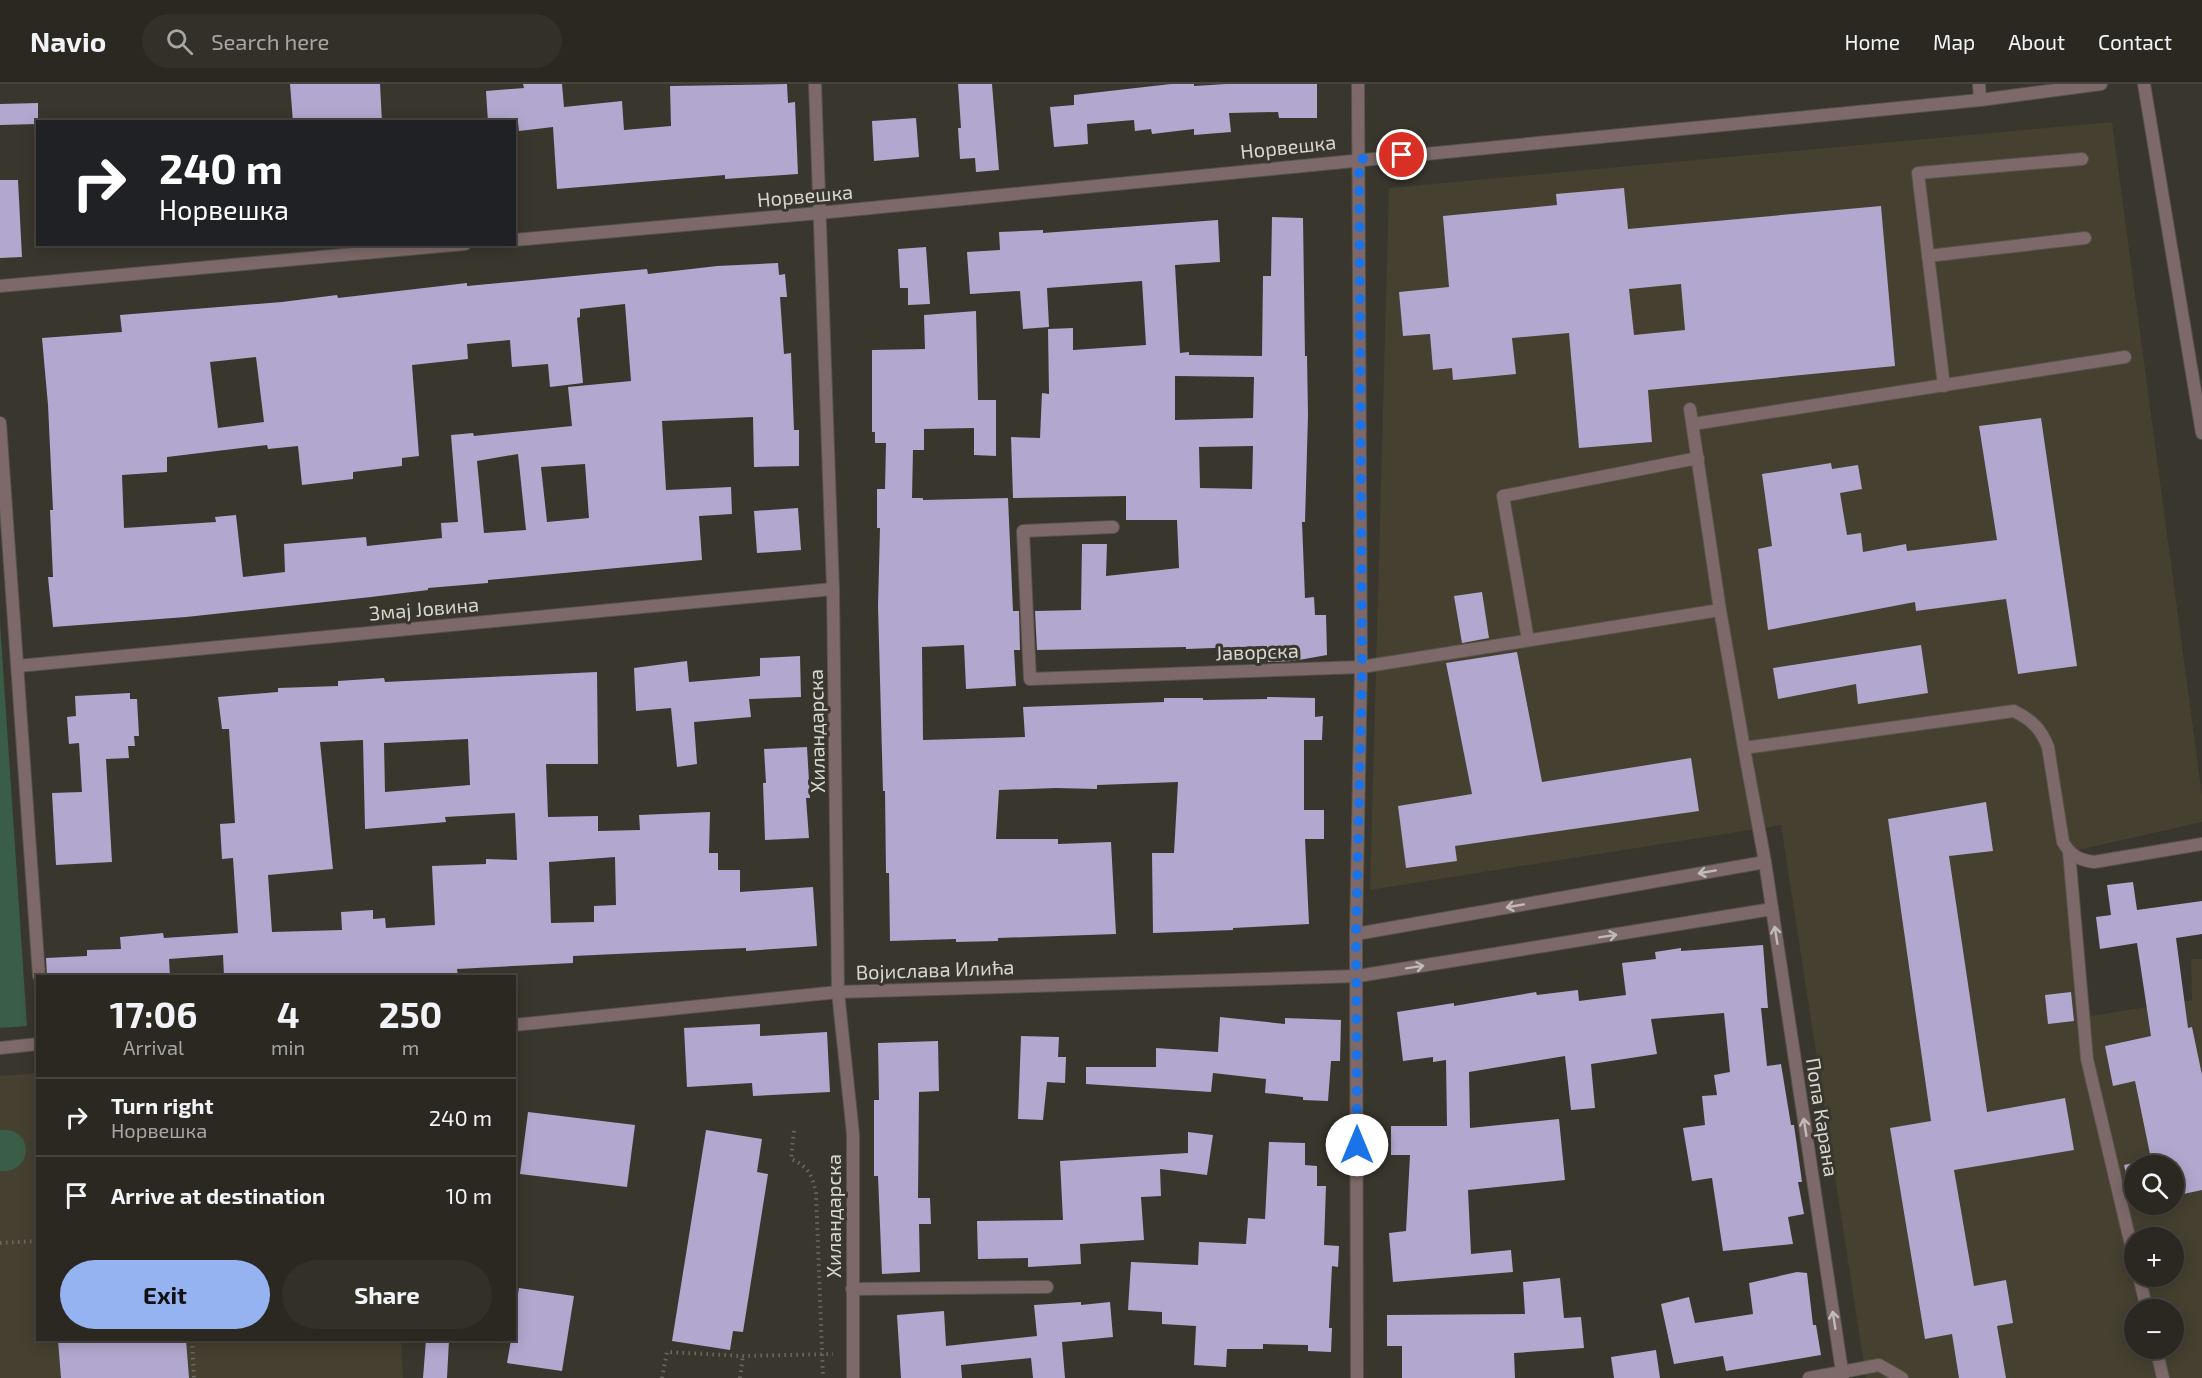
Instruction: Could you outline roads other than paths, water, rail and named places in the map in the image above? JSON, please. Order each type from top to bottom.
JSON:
[{"type":"street","name":"Хиландарска","points":[[815,84],[833,589],[838,992],[853,1134],[853,1378]]},
{"type":"street","points":[[1358,84],[1362,667],[1356,934],[1358,976],[1358,1378]]},
{"type":"street","points":[[1979,84],[1980,100]]},
{"type":"street","name":"Норвешка","points":[[516,240],[819,213],[1980,100],[2101,84]]},
{"type":"street","points":[[2144,84],[2202,433]]},
{"type":"street","points":[[1944,386],[1918,173],[2082,159]]},
{"type":"street","points":[[1928,256],[2085,238]]},
{"type":"street","points":[[0,286],[443,246]]},
{"type":"street","points":[[1693,424],[2125,357]]},
{"type":"street","name":"Попа Карана","points":[[1690,409],[1720,610],[1765,862],[1843,1375]]},
{"type":"street","points":[[0,423],[39,975]]},
{"type":"street","points":[[1528,640],[1503,496],[1698,458]]},
{"type":"street","name":"Јаворска","points":[[1113,527],[1023,531],[1030,679],[1362,667],[1720,610]]},
{"type":"street","name":"Змај Јовина","points":[[18,666],[833,589]]},
{"type":"street","points":[[1744,748],[2014,711],[2036,725],[2044,735],[2048,747],[2062,842],[2077,858],[2094,862],[2202,844]]},
{"type":"street","points":[[2069,852],[2087,1059],[2127,1227]]},
{"type":"street","points":[[1356,934],[1765,862]]},
{"type":"street","name":"Војислава Илића","points":[[516,1025],[838,992],[1358,976],[1772,909]]},
{"type":"street","points":[[0,1048],[36,1044]]},
{"type":"street","points":[[852,1289],[1047,1287]]},
{"type":"street","points":[[2159,1359],[2163,1378]]},
{"type":"street","points":[[1809,1378],[1843,1375],[1879,1365],[1902,1378]]}]
